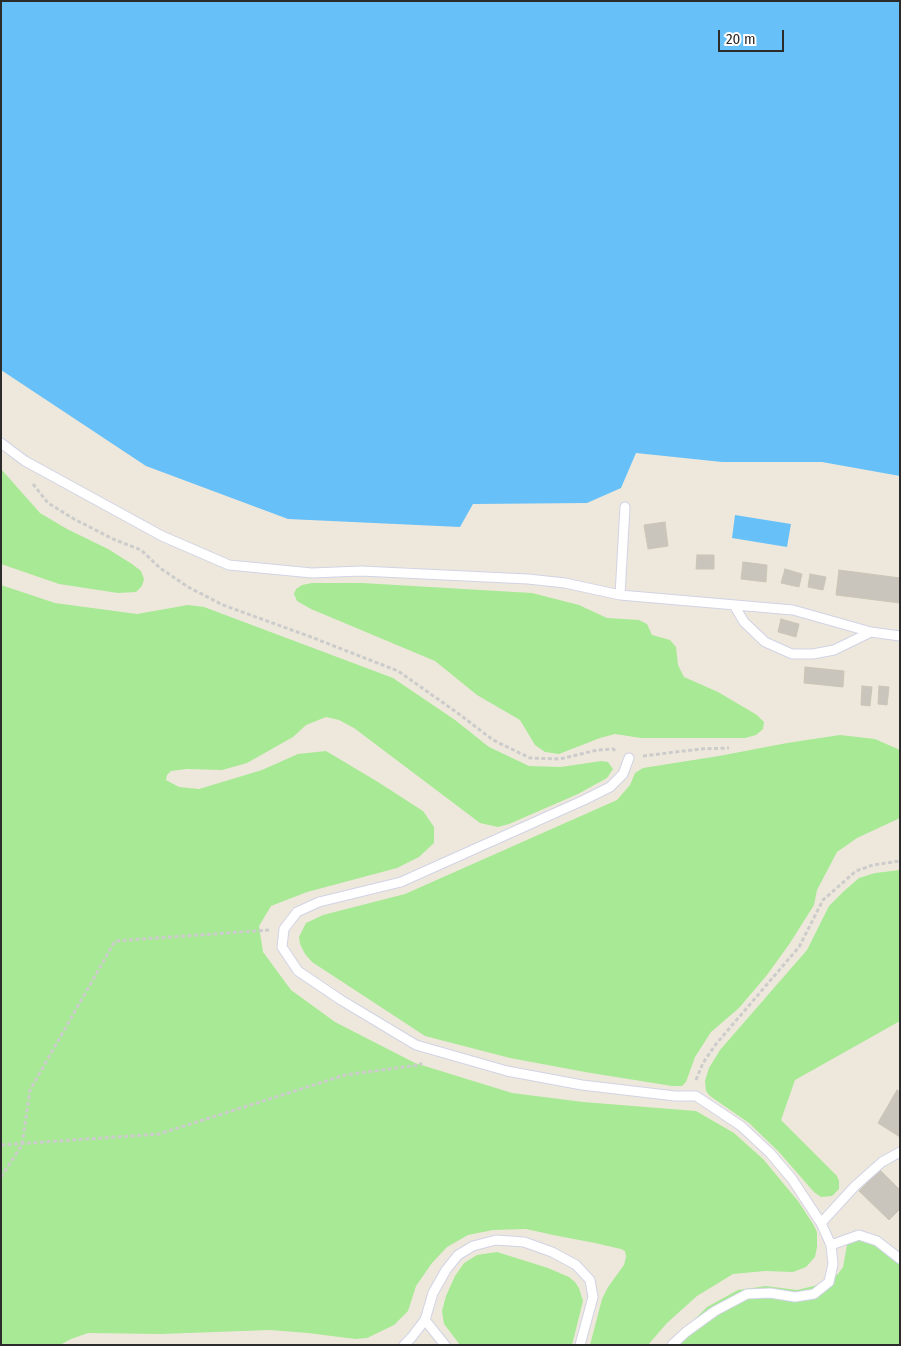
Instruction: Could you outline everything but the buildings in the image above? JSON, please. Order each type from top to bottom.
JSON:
[{"type":"lane","points":[[1,443],[26,461],[162,536],[229,565],[312,573],[361,571],[528,578],[565,583],[620,595],[794,610],[870,632],[900,636]]},
{"type":"lane","points":[[620,595],[625,507]]},
{"type":"lane","points":[[734,605],[744,622],[765,642],[792,654],[813,654],[834,650],[870,632]]},
{"type":"lane","points":[[629,758],[623,774],[610,787],[584,800],[401,882],[319,902],[297,912],[284,929],[282,947],[298,971],[341,1000],[416,1045],[507,1071],[582,1085],[674,1096],[696,1096],[741,1126],[770,1152],[792,1179],[821,1223],[831,1244],[833,1264],[829,1282],[814,1294],[795,1297],[770,1293],[747,1294],[715,1311],[686,1332],[672,1345]]},
{"type":"lane","points":[[821,1223],[854,1186],[882,1162],[900,1152]]},
{"type":"lane","points":[[831,1244],[859,1235],[877,1241],[900,1259]]},
{"type":"lane","points":[[404,1345],[425,1320],[433,1293],[446,1270],[458,1255],[473,1246],[496,1240],[524,1242],[552,1252],[576,1265],[590,1280],[593,1297],[580,1345]]},
{"type":"lane","points":[[425,1320],[445,1345]]},
{"type":"path","points":[[26,461],[27,476],[48,502],[74,519],[113,539],[142,550],[160,568],[188,587],[224,605],[398,671],[493,740],[530,758],[560,759],[597,750],[613,749],[629,758],[700,749],[729,748]]},
{"type":"path","points":[[696,1096],[696,1080],[703,1063],[716,1044],[799,947],[823,900],[856,871],[872,865],[900,861]]},
{"type":"path","points":[[1,1177],[22,1145],[30,1090],[114,941],[284,929]]},
{"type":"path","points":[[1,1145],[159,1134],[345,1075],[419,1065],[435,1050]]},
{"type":"green space","points":[[1,469],[40,513],[67,529],[108,549],[141,571],[144,579],[142,586],[136,592],[118,593],[59,584],[1,564]]},
{"type":"green space","points":[[312,583],[362,583],[532,593],[579,605],[607,618],[639,620],[647,624],[652,635],[670,640],[676,647],[678,665],[684,677],[718,692],[757,715],[764,722],[763,729],[756,735],[745,738],[641,738],[615,734],[559,754],[545,752],[535,745],[520,720],[477,695],[435,661],[311,609],[297,601],[294,594],[296,589],[302,585]]},
{"type":"green space","points":[[1,585],[55,603],[137,614],[188,605],[204,607],[393,678],[455,720],[489,747],[529,766],[561,767],[601,761],[608,762],[613,769],[607,778],[578,794],[498,827],[480,823],[354,728],[339,720],[326,717],[306,725],[293,737],[247,763],[222,770],[187,769],[171,771],[167,775],[166,780],[179,787],[199,789],[262,770],[298,754],[326,751],[423,811],[434,827],[434,843],[419,857],[397,868],[307,892],[271,906],[259,926],[263,952],[291,990],[335,1022],[415,1063],[512,1093],[583,1102],[696,1111],[734,1133],[763,1159],[798,1201],[817,1232],[815,1257],[806,1267],[793,1272],[765,1271],[733,1274],[697,1296],[667,1323],[648,1345],[590,1345],[602,1299],[624,1265],[625,1251],[526,1229],[493,1230],[468,1235],[447,1247],[432,1263],[416,1286],[408,1311],[394,1325],[367,1338],[355,1339],[270,1330],[161,1334],[88,1333],[60,1345],[1,1345]]},
{"type":"green space","points":[[840,735],[875,739],[900,750],[900,818],[857,838],[837,852],[817,890],[814,905],[790,943],[767,975],[739,1008],[711,1032],[695,1057],[686,1082],[682,1086],[585,1072],[510,1058],[425,1036],[312,962],[300,944],[299,937],[306,923],[323,915],[405,894],[617,800],[630,785],[635,773],[643,768]]},
{"type":"green space","points":[[900,870],[900,1021],[795,1080],[781,1120],[837,1176],[839,1189],[832,1196],[821,1197],[814,1192],[778,1151],[749,1123],[710,1096],[706,1091],[705,1081],[709,1068],[720,1050],[807,950],[829,906],[859,878],[875,873]]},
{"type":"green space","points":[[859,1236],[900,1258],[900,1345],[669,1345],[707,1307],[738,1290],[766,1286],[797,1290],[826,1283],[838,1274],[843,1267],[848,1240]]},
{"type":"green space","points":[[497,1252],[548,1268],[569,1277],[575,1282],[583,1301],[572,1345],[460,1345],[444,1324],[442,1311],[446,1296],[455,1276],[464,1263],[477,1255]]},
{"type":"water","points":[[1,1],[900,1],[900,476],[822,462],[722,462],[636,453],[621,488],[587,503],[473,504],[460,527],[288,519],[146,466],[1,370]]},
{"type":"water","points":[[735,515],[791,524],[787,547],[732,538]]}]
